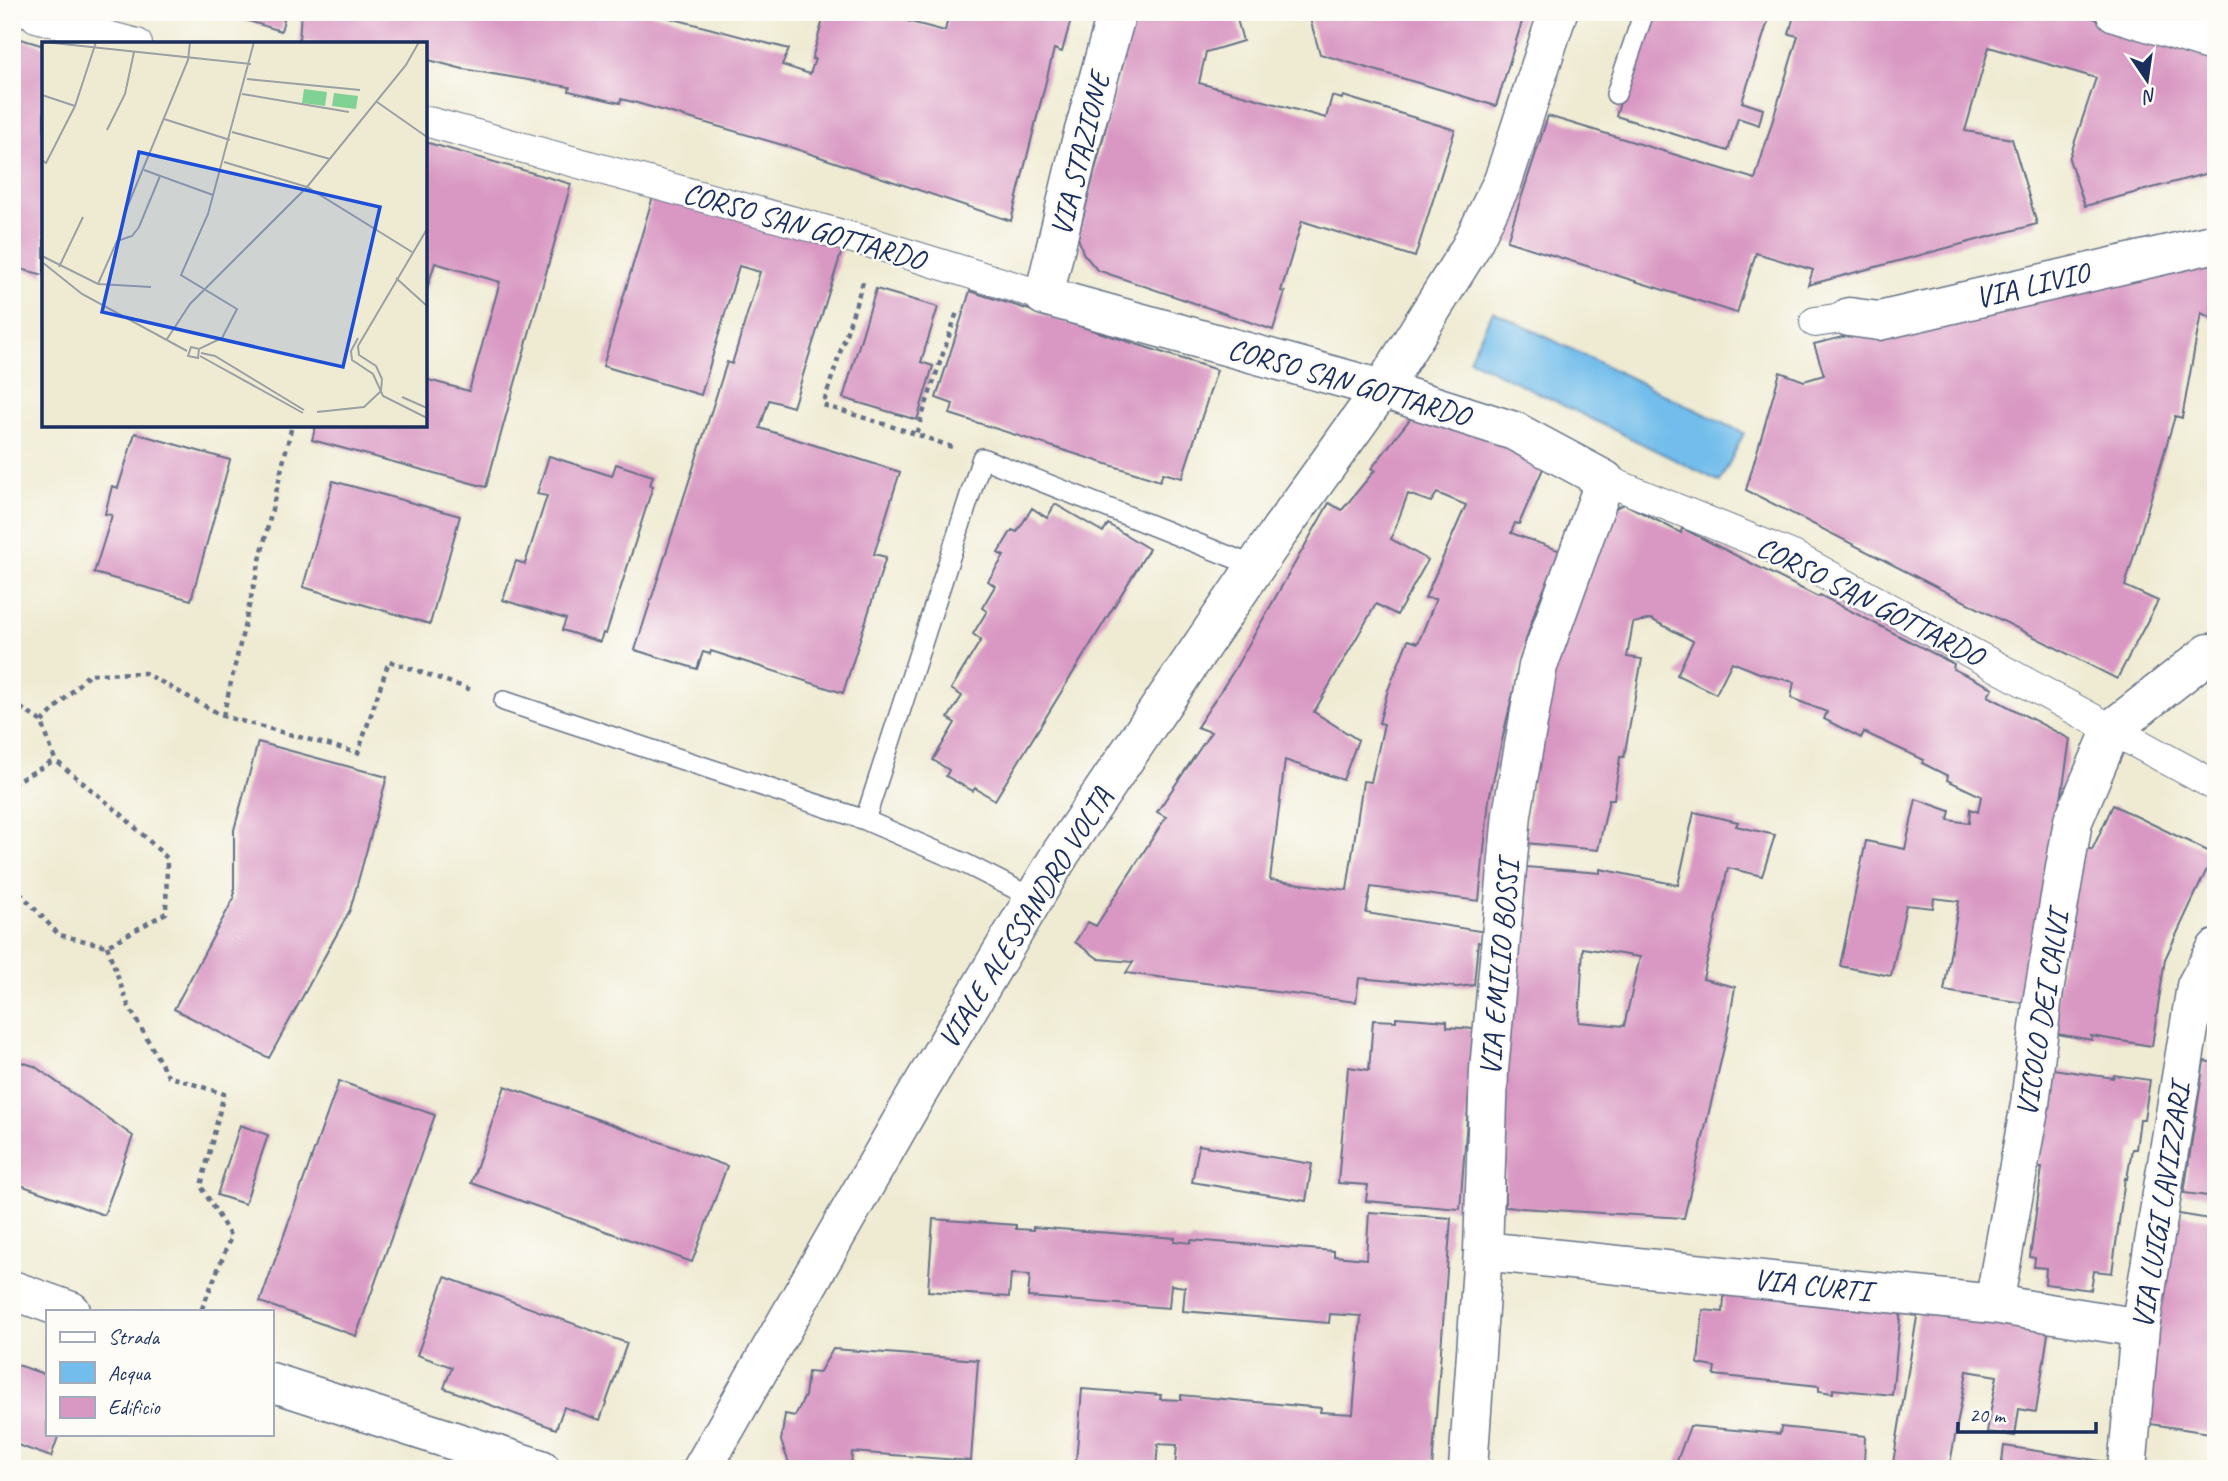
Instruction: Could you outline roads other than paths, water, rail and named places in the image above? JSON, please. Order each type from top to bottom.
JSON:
[{"type":"street","name":"VIA STAZIONE","points":[[1044,296],[1080,145],[1117,12]]},
{"type":"street","name":"VIALE ALESSANDRO VOLTA","points":[[702,1469],[916,1096],[1061,853],[1254,566],[1382,389],[1470,248],[1503,181],[1558,12]]},
{"type":"street","points":[[2115,12],[2216,43]]},
{"type":"street","points":[[24,17],[129,42]]},
{"type":"street","name":"CORSO SAN GOTTARDO","points":[[427,122],[875,244],[1044,296],[1382,389],[1514,431],[1605,480],[1793,556],[2216,786]]},
{"type":"street","name":"VIA LIVIO","points":[[1832,320],[1879,321],[2216,243]]},
{"type":"street","name":"VIA EMILIO BOSSI","points":[[1468,1469],[1483,1251],[1489,1070],[1512,814],[1538,666],[1605,480]]},
{"type":"street","points":[[2112,729],[2209,653],[2216,653]]},
{"type":"street","name":"VICOLO DEI CALVI","points":[[1994,1304],[2029,1104],[2042,1003],[2073,821],[2112,729]]},
{"type":"street","name":"VIA LUIGI LAVIZZARI","points":[[2127,1469],[2140,1328],[2196,986],[2216,949]]},
{"type":"street","name":"VIA CURTI","points":[[1483,1251],[1994,1304],[2140,1328]]},
{"type":"street","points":[[12,1290],[68,1310]]},
{"type":"street","points":[[273,1383],[541,1469]]},
{"type":"lane","points":[[1616,93],[1644,12]]},
{"type":"lane","points":[[865,820],[982,458],[1254,566]]},
{"type":"lane","points":[[504,701],[865,820],[964,863],[1033,898]]},
{"type":"water","points":[[1493,311],[1744,433],[1720,482],[1469,359]]}]
